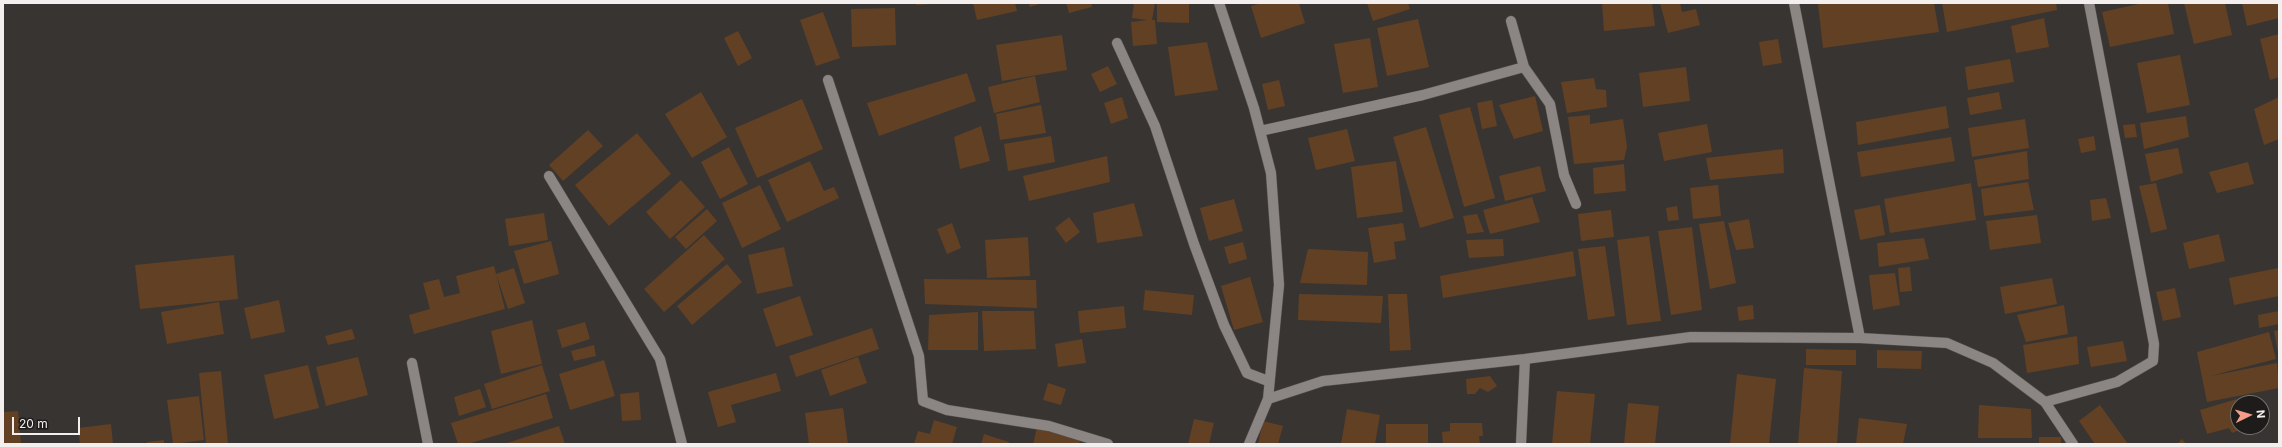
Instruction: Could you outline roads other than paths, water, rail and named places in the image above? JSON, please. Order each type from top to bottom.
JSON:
[{"type":"street","points":[[1219,3],[1260,131],[1271,173],[1279,285],[1268,381],[1268,399],[1249,444]]},
{"type":"street","points":[[1794,3],[1860,338]]},
{"type":"street","points":[[2045,402],[2117,382],[2153,361],[2154,344],[2088,3]]},
{"type":"street","points":[[1511,21],[1524,67],[1550,104],[1564,175],[1576,204]]},
{"type":"street","points":[[1117,43],[1155,126],[1194,244],[1224,325],[1247,373],[1268,381]]},
{"type":"street","points":[[1260,131],[1423,95],[1524,67]]},
{"type":"street","points":[[828,80],[919,356],[922,401],[947,410],[1048,426],[1108,444]]},
{"type":"street","points":[[549,176],[660,359],[682,444]]},
{"type":"street","points":[[1268,399],[1323,382],[1525,359],[1691,337],[1860,338],[1947,343],[1994,363],[2045,402],[2073,444]]},
{"type":"street","points":[[1521,444],[1525,359]]},
{"type":"street","points":[[412,363],[428,444]]}]
